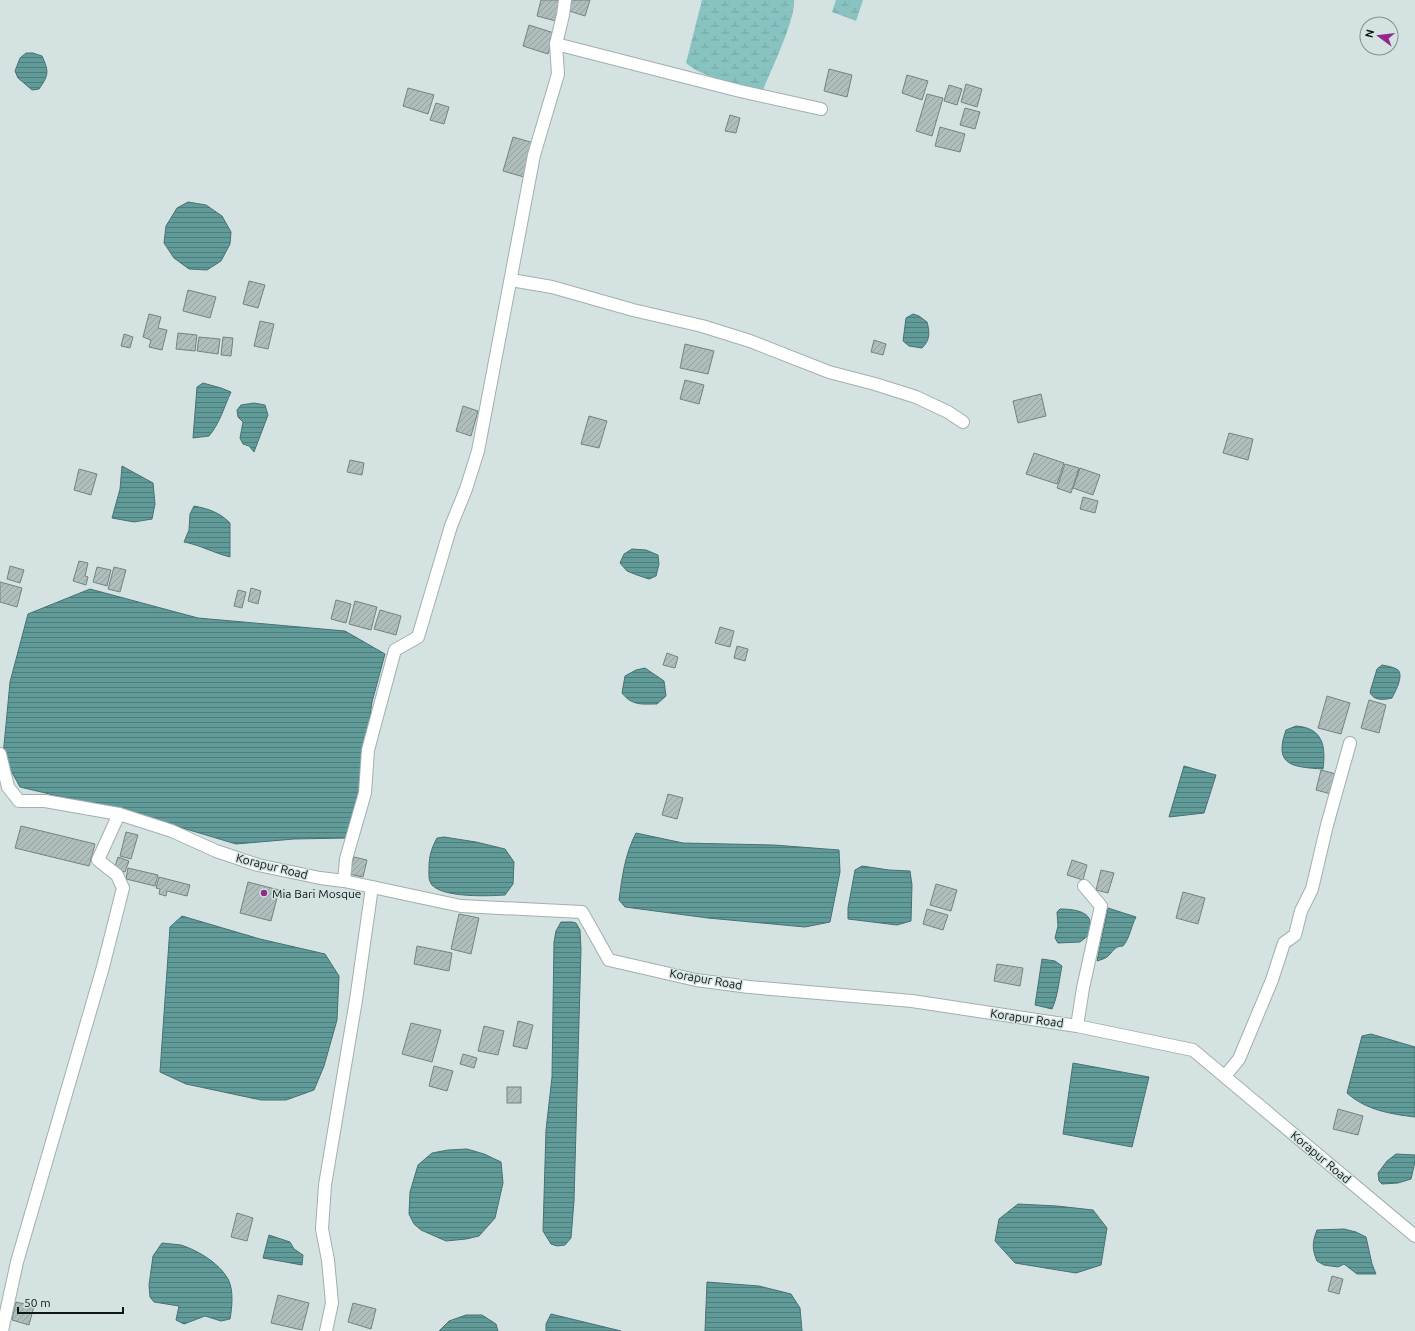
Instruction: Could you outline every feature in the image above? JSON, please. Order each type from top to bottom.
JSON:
[{"type":"street","points":[[344,881],[346,859],[365,793],[368,750],[394,650],[418,637],[451,526],[466,489],[478,451],[534,154],[558,74],[556,44],[563,15],[564,0]]},
{"type":"street","points":[[556,44],[740,91],[821,109]]},
{"type":"street","points":[[511,280],[552,287],[633,310],[702,326],[750,341],[829,372],[875,384],[916,398],[948,412],[963,422]]},
{"type":"street","points":[[1226,1076],[1239,1058],[1272,980],[1284,943],[1295,935],[1301,911],[1312,889],[1327,825],[1350,743]]},
{"type":"street","name":"Korapur Road","points":[[0,754],[8,787],[19,801],[45,801],[119,814],[172,831],[216,851],[258,865],[320,878],[344,881],[461,906],[582,912],[609,960],[696,980],[749,987],[912,1001],[1078,1026],[1193,1050],[1226,1076],[1415,1236]]},
{"type":"street","points":[[2,1331],[17,1262],[103,967],[123,888],[117,875],[98,860],[119,814]]},
{"type":"street","points":[[1078,1026],[1083,988],[1101,906],[1084,886]]},
{"type":"street","points":[[326,1331],[332,1303],[328,1260],[322,1229],[325,1185],[356,1000],[372,887]]},
{"type":"green space","points":[[702,0],[794,0],[794,9],[787,32],[763,90],[712,77],[702,73],[686,63]]},
{"type":"green space","points":[[836,0],[863,0],[856,21],[832,12]]},
{"type":"shaded area","points":[[26,53],[33,53],[42,56],[46,66],[47,73],[45,80],[39,89],[32,90],[18,78],[15,71],[20,58]]},
{"type":"shaded area","points":[[188,202],[206,205],[222,216],[231,232],[230,244],[221,261],[207,270],[189,269],[174,258],[164,243],[166,226],[177,208]]},
{"type":"shaded area","points":[[913,314],[919,316],[927,322],[929,336],[927,342],[922,348],[909,346],[903,341],[906,318]]},
{"type":"shaded area","points":[[203,383],[231,392],[219,420],[209,436],[193,438],[197,387]]},
{"type":"shaded area","points":[[254,403],[265,405],[268,415],[254,452],[249,446],[243,444],[240,438],[243,422],[238,417],[237,410],[241,405]]},
{"type":"shaded area","points":[[122,466],[153,483],[155,504],[152,519],[134,522],[112,518],[120,489]]},
{"type":"shaded area","points":[[194,506],[214,512],[222,516],[230,523],[230,557],[184,542],[189,530],[190,514]]},
{"type":"shaded area","points":[[632,549],[646,550],[658,555],[659,564],[656,576],[649,579],[627,571],[620,563],[624,554]]},
{"type":"shaded area","points":[[90,589],[198,618],[345,631],[385,654],[372,702],[359,793],[347,838],[294,839],[236,844],[146,817],[20,787],[3,756],[10,682],[28,614]]},
{"type":"shaded area","points":[[1382,665],[1395,668],[1400,673],[1400,680],[1392,698],[1376,698],[1371,695],[1370,692],[1377,669]]},
{"type":"shaded area","points":[[645,668],[664,681],[666,696],[657,704],[642,704],[634,702],[622,693],[625,676],[636,670]]},
{"type":"shaded area","points":[[1296,726],[1305,727],[1312,730],[1321,740],[1324,753],[1323,769],[1295,765],[1288,762],[1284,758],[1282,751],[1286,730]]},
{"type":"shaded area","points":[[1184,766],[1216,775],[1204,813],[1169,817]]},
{"type":"shaded area","points":[[636,833],[683,843],[774,845],[839,850],[840,872],[830,922],[805,927],[708,918],[625,907],[619,900],[621,883],[624,866]]},
{"type":"shaded area","points":[[444,837],[476,842],[505,849],[514,862],[513,884],[505,895],[478,896],[456,894],[438,889],[432,885],[429,877],[430,855],[437,838]]},
{"type":"shaded area","points":[[862,866],[910,871],[912,885],[911,921],[897,925],[848,919],[848,908],[855,870]]},
{"type":"shaded area","points":[[1108,908],[1136,917],[1123,946],[1118,947],[1107,957],[1097,961]]},
{"type":"shaded area","points":[[1060,909],[1078,911],[1086,915],[1089,918],[1090,924],[1089,935],[1080,942],[1058,943],[1055,938],[1058,926],[1057,912]]},
{"type":"shaded area","points":[[182,916],[260,939],[325,954],[339,976],[337,1020],[324,1066],[314,1090],[286,1100],[261,1100],[186,1084],[160,1072],[170,927]]},
{"type":"shaded area","points":[[561,922],[576,923],[580,930],[581,949],[574,1201],[571,1238],[565,1245],[557,1246],[551,1244],[543,1231],[546,1130],[552,1077],[554,942],[556,931]]},
{"type":"shaded area","points":[[1042,959],[1055,961],[1062,966],[1057,993],[1052,1009],[1035,1005]]},
{"type":"shaded area","points":[[1371,1034],[1415,1047],[1415,1117],[1388,1113],[1370,1107],[1362,1104],[1347,1093],[1362,1036]]},
{"type":"shaded area","points":[[1073,1063],[1149,1077],[1132,1147],[1063,1134]]},
{"type":"shaded area","points":[[467,1149],[484,1154],[501,1162],[503,1183],[495,1218],[479,1236],[446,1241],[421,1230],[414,1224],[409,1214],[410,1192],[418,1165],[432,1153]]},
{"type":"shaded area","points":[[1396,1154],[1415,1155],[1411,1179],[1398,1183],[1382,1184],[1379,1181],[1378,1173],[1387,1161]]},
{"type":"shaded area","points":[[1018,1204],[1093,1210],[1107,1228],[1101,1265],[1076,1273],[1015,1263],[995,1241],[999,1219]]},
{"type":"shaded area","points":[[1344,1229],[1356,1232],[1366,1237],[1372,1264],[1376,1274],[1357,1274],[1344,1264],[1338,1267],[1324,1265],[1317,1261],[1313,1246],[1317,1230]]},
{"type":"shaded area","points":[[269,1235],[290,1242],[294,1249],[303,1255],[302,1265],[263,1258]]},
{"type":"shaded area","points":[[162,1243],[181,1245],[201,1254],[208,1258],[224,1273],[230,1283],[232,1294],[230,1319],[221,1321],[205,1316],[184,1324],[176,1320],[179,1306],[154,1302],[150,1297],[149,1285],[153,1256]]},
{"type":"shaded area","points":[[707,1282],[759,1286],[791,1294],[800,1308],[802,1331],[705,1331]]},
{"type":"shaded area","points":[[551,1314],[621,1331],[546,1331],[546,1324]]},
{"type":"shaded area","points":[[466,1315],[482,1315],[496,1324],[498,1331],[439,1331],[449,1321]]},
{"type":"building","points":[[541,0],[562,0],[556,21],[537,16]]},
{"type":"building","points":[[569,0],[590,0],[585,16],[566,10]]},
{"type":"building","points":[[529,25],[554,33],[548,54],[523,46]]},
{"type":"building","points":[[829,69],[852,75],[847,97],[824,91]]},
{"type":"building","points":[[907,75],[928,81],[922,100],[902,93]]},
{"type":"building","points":[[966,84],[982,89],[977,107],[961,102]]},
{"type":"building","points":[[949,85],[962,89],[957,105],[944,101]]},
{"type":"building","points":[[408,88],[434,95],[428,114],[403,106]]},
{"type":"building","points":[[927,94],[943,98],[932,136],[916,131]]},
{"type":"building","points":[[436,103],[449,107],[444,124],[430,120]]},
{"type":"building","points":[[965,108],[980,112],[975,129],[960,125]]},
{"type":"building","points":[[730,115],[740,118],[736,133],[725,131]]},
{"type":"building","points":[[940,127],[965,134],[960,152],[935,146]]},
{"type":"building","points":[[513,137],[534,143],[524,177],[503,171]]},
{"type":"building","points":[[249,281],[265,285],[258,308],[243,304]]},
{"type":"building","points":[[188,290],[216,297],[210,318],[183,311]]},
{"type":"building","points":[[149,314],[161,317],[158,328],[167,330],[162,350],[149,347],[151,340],[143,337]]},
{"type":"building","points":[[260,321],[274,324],[268,349],[254,346]]},
{"type":"building","points":[[178,333],[197,335],[195,351],[176,349]]},
{"type":"building","points":[[124,334],[133,337],[130,348],[121,346]]},
{"type":"building","points":[[199,337],[220,339],[218,354],[197,351]]},
{"type":"building","points":[[223,337],[233,338],[231,356],[221,355]]},
{"type":"building","points":[[874,340],[886,344],[883,355],[871,352]]},
{"type":"building","points":[[685,344],[714,351],[708,374],[680,368]]},
{"type":"building","points":[[685,380],[704,385],[699,404],[680,399]]},
{"type":"building","points":[[1041,394],[1046,416],[1018,423],[1013,401]]},
{"type":"building","points":[[463,406],[478,411],[471,436],[456,431]]},
{"type":"building","points":[[589,416],[607,421],[599,448],[581,444]]},
{"type":"building","points":[[1229,433],[1253,439],[1248,460],[1223,453]]},
{"type":"building","points":[[1034,453],[1064,463],[1057,484],[1026,474]]},
{"type":"building","points":[[350,460],[364,463],[362,475],[347,472]]},
{"type":"building","points":[[1065,464],[1079,468],[1071,493],[1057,488]]},
{"type":"building","points":[[1080,468],[1100,475],[1093,495],[1073,488]]},
{"type":"building","points":[[79,469],[97,474],[91,495],[74,490]]},
{"type":"building","points":[[1083,497],[1098,501],[1095,513],[1080,509]]},
{"type":"building","points":[[79,561],[88,563],[85,576],[88,577],[86,585],[73,581]]},
{"type":"building","points":[[10,566],[24,570],[20,583],[7,579]]},
{"type":"building","points":[[97,567],[111,570],[107,586],[93,582]]},
{"type":"building","points":[[114,567],[126,570],[120,592],[108,589]]},
{"type":"building","points":[[0,582],[22,588],[17,607],[0,602]]},
{"type":"building","points":[[251,588],[261,591],[258,604],[248,601]]},
{"type":"building","points":[[238,590],[246,592],[242,608],[234,606]]},
{"type":"building","points":[[336,600],[351,604],[346,623],[331,619]]},
{"type":"building","points":[[355,601],[377,607],[371,630],[349,624]]},
{"type":"building","points":[[380,610],[401,616],[396,635],[374,629]]},
{"type":"building","points":[[720,627],[734,631],[730,647],[715,643]]},
{"type":"building","points":[[737,646],[748,649],[745,661],[734,658]]},
{"type":"building","points":[[667,653],[678,657],[675,668],[663,665]]},
{"type":"building","points":[[1327,696],[1350,703],[1341,734],[1318,728]]},
{"type":"building","points":[[1369,700],[1386,705],[1379,733],[1361,728]]},
{"type":"building","points":[[1321,770],[1336,774],[1331,794],[1316,790]]},
{"type":"building","points":[[668,794],[683,798],[677,819],[662,815]]},
{"type":"building","points":[[21,826],[95,844],[89,866],[15,848]]},
{"type":"building","points":[[126,832],[138,835],[131,859],[120,856]]},
{"type":"building","points":[[118,857],[129,861],[125,872],[114,869]]},
{"type":"building","points":[[354,857],[367,860],[363,877],[349,874]]},
{"type":"building","points":[[1072,860],[1087,865],[1083,880],[1067,875]]},
{"type":"building","points":[[128,868],[158,875],[155,886],[126,879]]},
{"type":"building","points":[[1101,870],[1114,873],[1108,893],[1096,890]]},
{"type":"building","points":[[159,877],[190,885],[187,896],[167,891],[166,896],[159,894],[160,889],[156,888]]},
{"type":"building","name":"Mia Bari Mosque","points":[[248,882],[279,890],[271,921],[240,913]]},
{"type":"building","points":[[936,884],[957,890],[951,911],[930,905]]},
{"type":"building","points":[[1183,892],[1205,898],[1198,924],[1176,918]]},
{"type":"building","points":[[927,909],[948,915],[943,930],[923,924]]},
{"type":"building","points":[[459,914],[479,918],[471,954],[451,949]]},
{"type":"building","points":[[417,946],[452,953],[449,971],[414,964]]},
{"type":"building","points":[[997,964],[1023,968],[1020,986],[994,981]]},
{"type":"building","points":[[518,1021],[533,1025],[527,1049],[513,1046]]},
{"type":"building","points":[[411,1023],[441,1030],[432,1062],[402,1054]]},
{"type":"building","points":[[484,1026],[504,1031],[498,1055],[478,1051]]},
{"type":"building","points":[[463,1054],[477,1058],[474,1068],[460,1064]]},
{"type":"building","points":[[434,1066],[453,1071],[447,1091],[429,1086]]},
{"type":"building","points":[[507,1087],[521,1087],[521,1103],[507,1103]]},
{"type":"building","points":[[1338,1109],[1363,1116],[1358,1135],[1333,1129]]},
{"type":"building","points":[[237,1213],[253,1218],[247,1241],[231,1237]]},
{"type":"building","points":[[1332,1276],[1343,1279],[1339,1294],[1328,1291]]},
{"type":"building","points":[[278,1295],[309,1303],[302,1330],[271,1323]]},
{"type":"building","points":[[16,1302],[34,1306],[29,1325],[12,1320]]},
{"type":"building","points":[[353,1303],[376,1309],[371,1329],[348,1322]]},
{"type":"place","name":"Mia Bari Mosque","points":[[264,893]]}]
